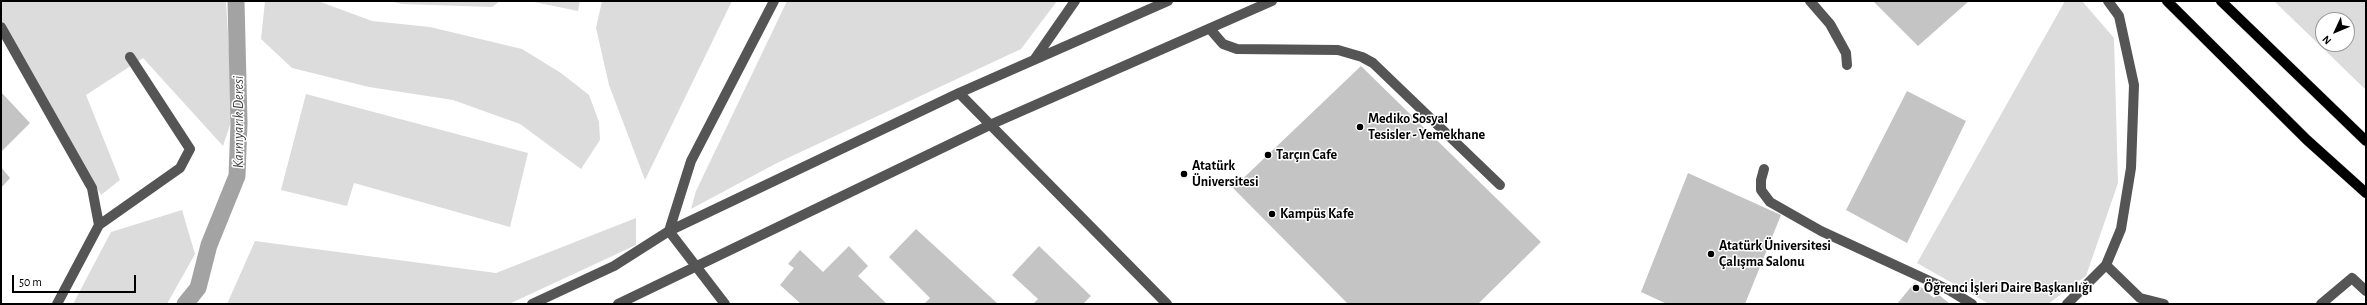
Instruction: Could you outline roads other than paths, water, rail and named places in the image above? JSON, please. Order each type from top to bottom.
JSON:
[{"type":"main road","points":[[2167,1],[2307,140],[2366,192]]},
{"type":"main road","points":[[2221,1],[2366,140]]},
{"type":"street","points":[[669,231],[691,161],[774,1]]},
{"type":"street","points":[[1032,62],[1075,1]]},
{"type":"street","points":[[532,304],[614,266],[669,231],[959,93],[1168,1]]},
{"type":"street","points":[[618,304],[992,124],[1272,1]]},
{"type":"street","points":[[1810,1],[1830,24],[1846,54],[1847,65]]},
{"type":"street","points":[[2067,304],[2106,265],[2121,229],[2131,168],[2134,85],[2119,16],[2108,1]]},
{"type":"street","points":[[1,27],[92,188],[99,225]]},
{"type":"street","points":[[1210,29],[1223,44],[1236,49],[1338,50],[1362,57],[1373,63],[1500,185]]},
{"type":"street","points":[[57,304],[99,225],[180,168],[190,149],[130,57]]},
{"type":"street","points":[[959,93],[992,124],[1168,304]]},
{"type":"street","points":[[1764,168],[1761,180],[1761,190],[1766,198],[1775,205],[1821,231],[1949,290],[1972,304]]},
{"type":"street","points":[[669,231],[726,304]]},
{"type":"street","points":[[2106,265],[2143,301],[2164,304]]},
{"type":"street","points":[[2321,304],[2352,278],[2366,291]]},
{"type":"waterway","name":"Karnıyarık Deresi","points":[[185,304],[198,288],[209,245],[237,176],[239,123],[236,1]]},
{"type":"place","name":"Mediko Sosyal Tesisler - Yemekhane","points":[[1360,127]]},
{"type":"place","name":"Tarçın Cafe","points":[[1268,155]]},
{"type":"place","name":"Atatürk Üniversitesi","points":[[1184,174]]},
{"type":"place","name":"Kampüs Kafe","points":[[1272,214]]},
{"type":"place","name":"Atatürk Üniversitesi Çalışma Salonu","points":[[1711,254]]},
{"type":"place","name":"Öğrenci İşleri Daire Başkanlığı","points":[[1916,288]]}]
